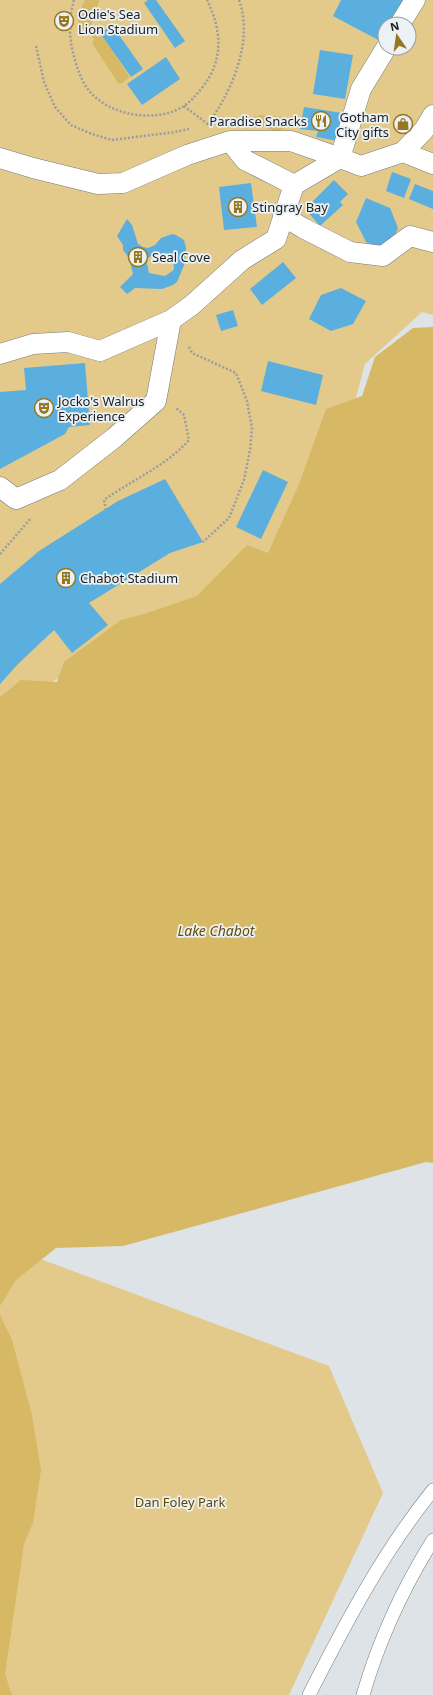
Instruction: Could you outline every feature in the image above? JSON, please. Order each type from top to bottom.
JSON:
[{"type":"street","points":[[405,16],[415,0]]},
{"type":"street","points":[[0,354],[32,344],[68,342],[100,351],[171,320],[192,305],[242,260],[276,239],[294,185],[340,158],[361,89],[381,56]]},
{"type":"street","points":[[0,158],[33,168],[98,184],[124,183],[187,155],[230,141],[291,141],[361,166],[403,152],[424,130],[433,115]]},
{"type":"street","points":[[230,141],[245,160],[294,185]]},
{"type":"street","points":[[403,152],[433,164]]},
{"type":"street","points":[[283,216],[350,252],[383,256],[410,236],[433,242]]},
{"type":"street","points":[[0,487],[16,499],[60,480],[114,438],[153,404],[156,401],[171,320]]},
{"type":"lane","points":[[309,1695],[365,1590],[399,1536],[433,1490]]},
{"type":"lane","points":[[363,1695],[372,1666],[394,1612],[416,1567],[433,1540]]},
{"type":"path","points":[[74,0],[70,19],[70,36],[78,73],[88,89],[102,102],[120,111],[138,115],[158,115],[184,106],[193,99],[210,75],[218,53],[219,34],[216,21],[207,0]]},
{"type":"path","points":[[201,126],[208,124],[222,102],[241,55],[243,33],[242,9],[239,0]]},
{"type":"path","points":[[36,46],[47,88],[55,107],[71,125],[92,134],[112,140],[195,128]]},
{"type":"path","points":[[171,320],[192,352],[236,373],[247,400],[252,428],[250,450],[244,480],[232,513],[229,518],[203,542]]},
{"type":"path","points":[[106,510],[104,500],[179,452],[189,440],[184,415],[174,406],[153,404]]},
{"type":"green space","points":[[0,0],[433,0],[433,315],[422,312],[365,364],[312,563],[75,669],[0,711]]},
{"type":"green space","name":"Dan Foley Park","points":[[0,1244],[329,1366],[383,1493],[289,1695],[0,1695]]},
{"type":"water","points":[[85,0],[100,0],[90,26],[97,37],[103,37],[129,76],[129,78],[120,84],[92,43],[94,39],[86,29],[79,28],[78,16]]},
{"type":"water","points":[[260,115],[282,117],[291,122],[284,128],[276,131],[256,124],[246,129],[243,127],[242,124],[246,119]]},
{"type":"water","name":"Lake Chabot","points":[[433,327],[433,1163],[426,1162],[123,1246],[56,1248],[16,1280],[0,1306],[0,697],[21,680],[57,682],[64,662],[121,620],[144,614],[197,596],[247,545],[268,553],[299,484],[326,409],[362,396],[375,357],[413,328]]},
{"type":"water","points":[[0,1315],[12,1340],[32,1415],[41,1470],[33,1523],[24,1544],[5,1674],[12,1695],[0,1695]]},
{"type":"building","points":[[148,0],[156,0],[185,41],[175,48],[144,3]]},
{"type":"building","points":[[341,0],[404,0],[395,16],[377,16],[377,39],[333,16]]},
{"type":"building","points":[[112,25],[143,69],[131,77],[100,33]]},
{"type":"building","points":[[320,50],[353,55],[345,99],[313,94]]},
{"type":"building","points":[[166,57],[180,79],[142,105],[127,84]]},
{"type":"building","name":"Paradise Snacks","points":[[304,107],[342,113],[338,141],[316,137],[318,131],[300,129]]},
{"type":"building","name":"Gotham City gifts","points":[[398,115],[412,118],[409,132],[395,129]]},
{"type":"building","points":[[392,172],[411,179],[404,198],[386,191]]},
{"type":"building","points":[[334,180],[348,194],[340,202],[343,205],[320,226],[305,209]]},
{"type":"building","name":"Stingray Bay","points":[[251,183],[257,227],[224,230],[219,187]]},
{"type":"building","points":[[415,184],[433,191],[433,209],[409,199]]},
{"type":"building","points":[[366,198],[390,208],[398,228],[388,252],[366,242],[356,222]]},
{"type":"building","name":"Seal Cove","points":[[127,219],[132,225],[138,244],[143,247],[148,248],[155,245],[161,238],[172,234],[184,240],[186,248],[185,263],[177,282],[162,289],[135,288],[127,294],[120,287],[133,274],[129,258],[123,250],[123,245],[117,236]],"holes":[[[166,253],[173,257],[174,269],[171,272],[165,276],[149,273],[146,259],[153,255]]]},
{"type":"building","points":[[283,262],[296,278],[262,305],[250,289]]},
{"type":"building","points":[[341,288],[366,301],[353,324],[331,331],[309,319],[321,295]]},
{"type":"building","points":[[233,310],[238,326],[221,331],[216,315]]},
{"type":"building","points":[[268,361],[323,375],[316,405],[261,391]]},
{"type":"building","name":"Jocko's Walrus Experience","points":[[85,363],[90,425],[69,427],[65,434],[0,469],[0,392],[26,390],[24,368]]},
{"type":"building","points":[[263,470],[288,482],[261,539],[236,527]]},
{"type":"building","name":"Chabot Stadium","points":[[165,479],[203,542],[170,553],[89,603],[108,625],[72,653],[54,630],[18,664],[0,684],[0,584],[39,551],[118,501]]},
{"type":"place","name":"Odie's Sea Lion Stadium","points":[[64,21]]},
{"type":"place","name":"Paradise Snacks","points":[[321,121]]},
{"type":"place","name":"Gotham City gifts","points":[[403,124]]},
{"type":"place","name":"Stingray Bay","points":[[238,207]]},
{"type":"place","name":"Seal Cove","points":[[138,257]]},
{"type":"place","name":"Jocko's Walrus Experience","points":[[44,408]]},
{"type":"place","name":"Chabot Stadium","points":[[66,578]]}]
